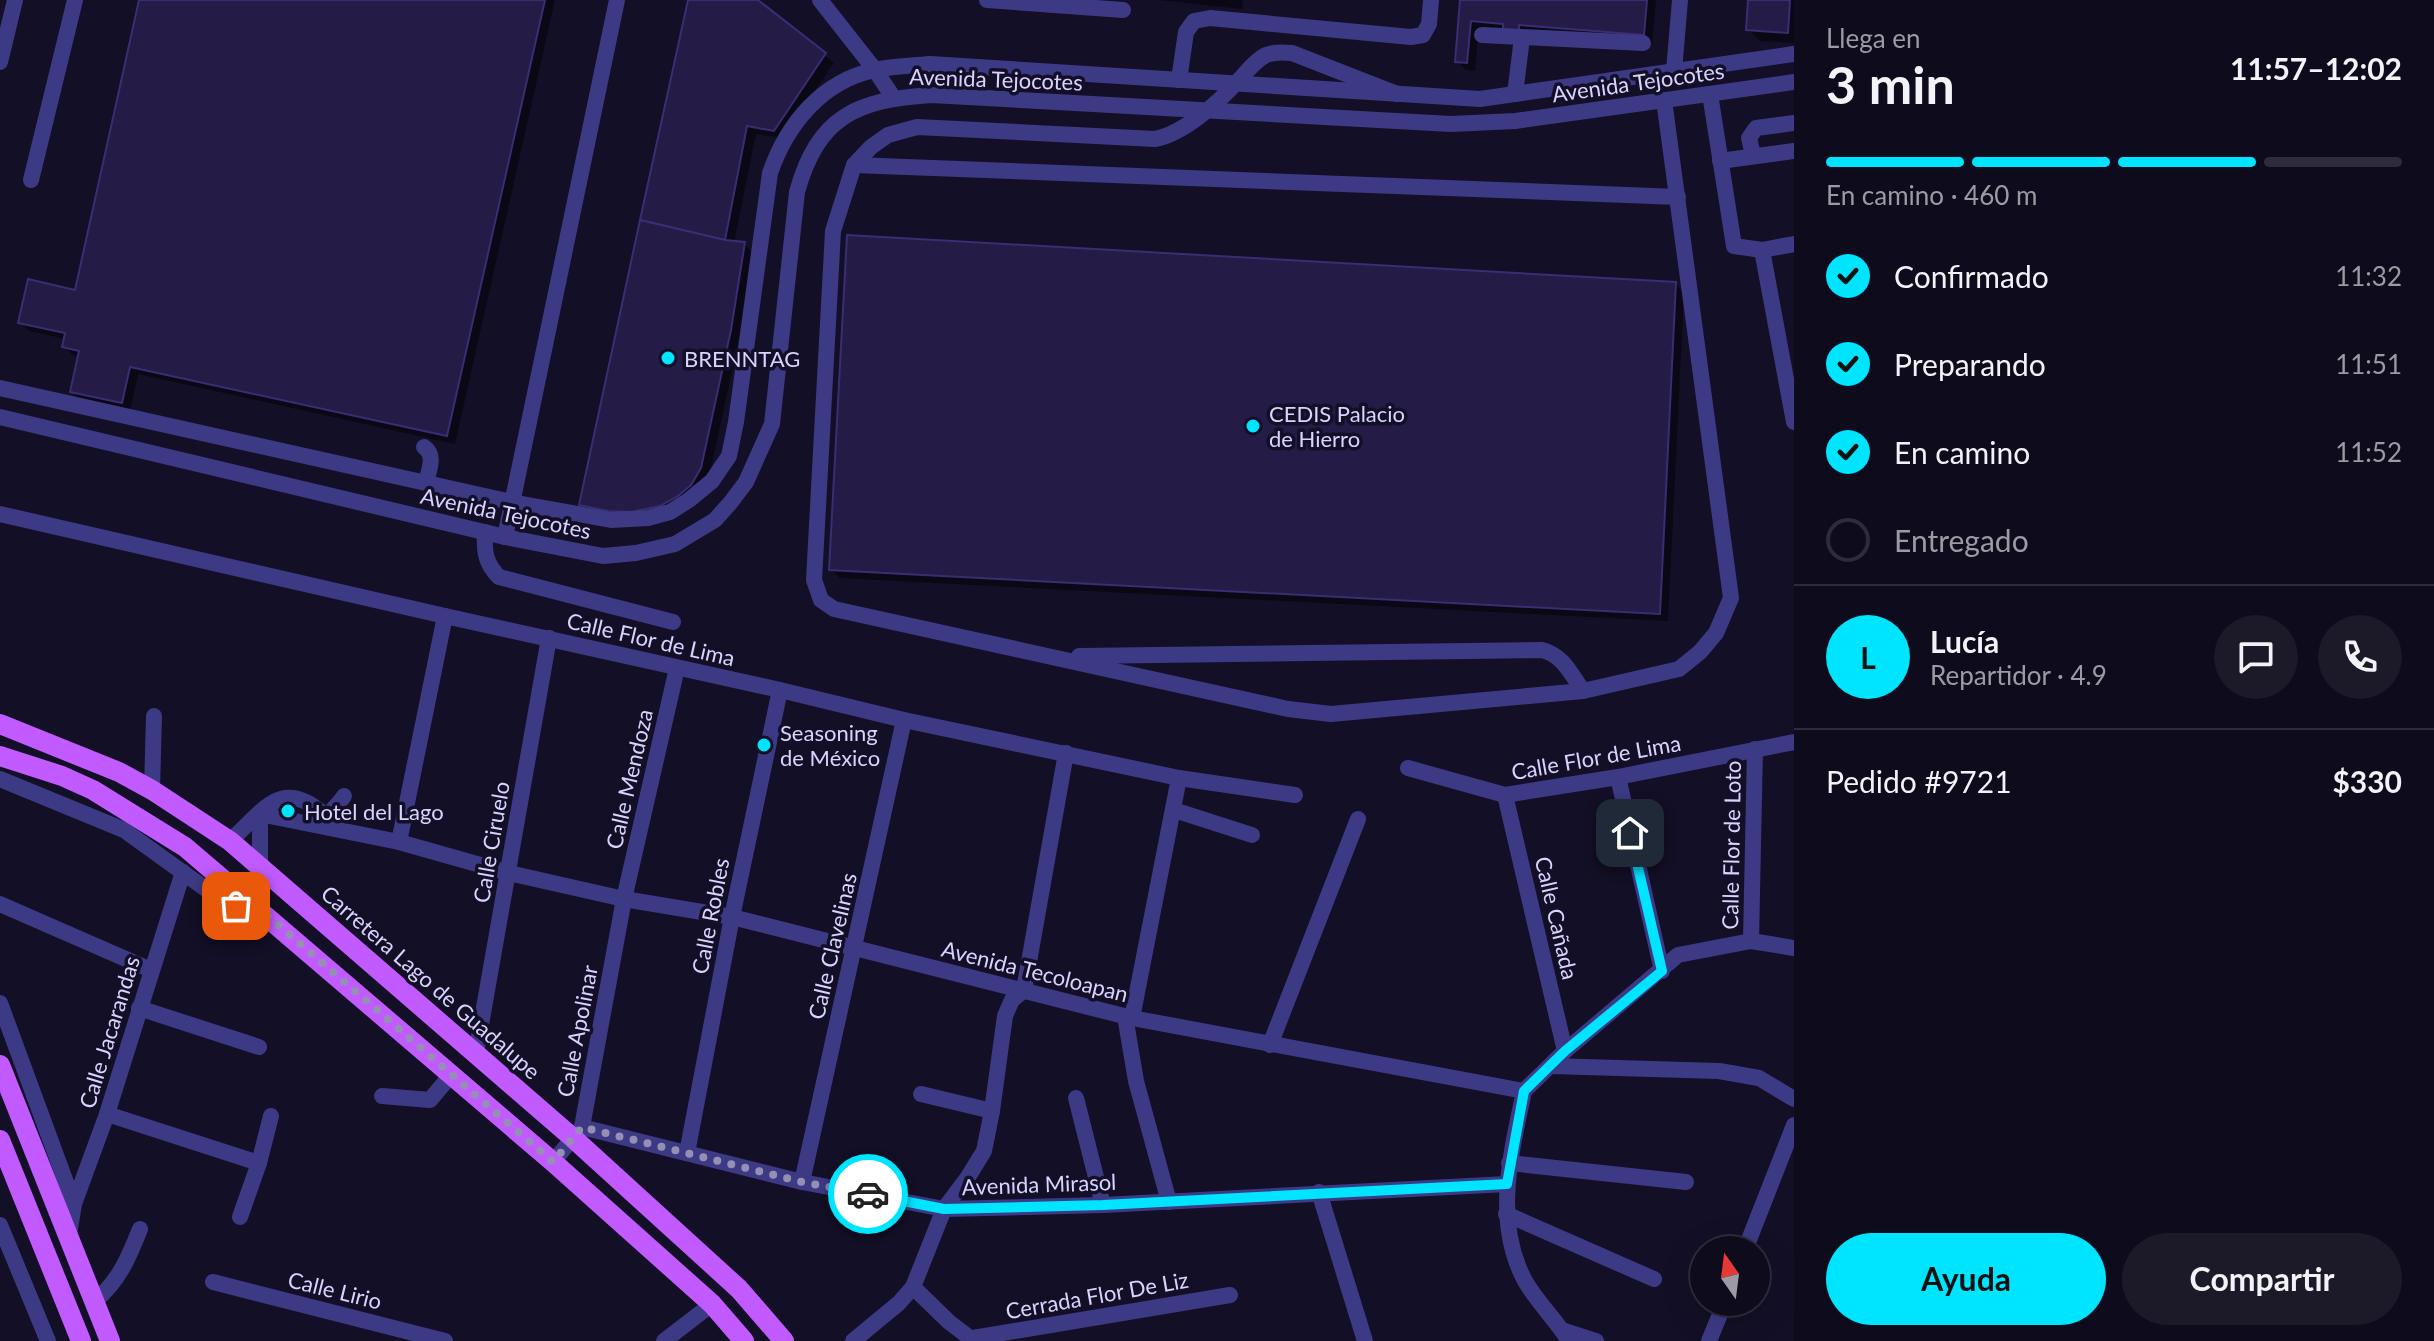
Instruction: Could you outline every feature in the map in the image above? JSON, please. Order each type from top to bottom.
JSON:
[{"type":"main road","name":"Carretera Lago de Guadalupe","points":[[0,724],[119,772],[230,841],[476,1053],[577,1132],[739,1289],[784,1341]]},
{"type":"main road","points":[[0,756],[62,776],[137,815],[185,847],[553,1162],[712,1304],[744,1341]]},
{"type":"main road","points":[[0,1065],[66,1207],[69,1235],[110,1341]]},
{"type":"main road","points":[[0,1140],[81,1341]]},
{"type":"street","points":[[0,62],[15,0]]},
{"type":"street","points":[[31,180],[75,0]]},
{"type":"street","points":[[505,537],[617,0]]},
{"type":"street","points":[[820,0],[893,97]]},
{"type":"street","points":[[987,0],[1123,10]]},
{"type":"street","points":[[1179,80],[1186,32],[1194,21],[1210,18],[1411,37],[1423,35],[1429,24],[1431,0]]},
{"type":"street","points":[[1674,71],[1680,0]]},
{"type":"street","points":[[1482,35],[1643,43]]},
{"type":"street","points":[[1515,94],[1522,38]]},
{"type":"street","points":[[1397,94],[1292,53],[1280,52],[1267,55],[1253,64],[1236,84],[1180,131],[1155,139],[917,127],[888,135],[871,147],[854,165],[833,231],[814,580],[821,600],[834,609],[1288,709],[1331,714],[1583,691],[1679,669],[1700,652],[1716,633],[1731,598],[1664,100]]},
{"type":"street","name":"Avenida Tejocotes","points":[[0,388],[511,502],[611,520],[648,518],[670,512],[712,481],[729,456],[770,173],[778,149],[791,128],[831,86],[875,70],[930,64],[1480,99],[1794,54]]},
{"type":"street","name":"Avenida Tejocotes","points":[[0,417],[505,537],[603,556],[636,553],[675,544],[695,533],[715,520],[746,482],[772,424],[797,192],[804,169],[814,148],[849,113],[870,103],[893,97],[931,95],[1451,124],[1515,121],[1794,82]]},
{"type":"street","points":[[1710,94],[1734,246],[1762,250],[1794,244]]},
{"type":"street","points":[[1753,155],[1749,138],[1756,128],[1794,123]]},
{"type":"street","points":[[1720,161],[1794,151]]},
{"type":"street","points":[[854,165],[1678,197]]},
{"type":"street","points":[[1762,250],[1794,422]]},
{"type":"street","points":[[424,447],[430,451],[431,457],[426,482]]},
{"type":"street","name":"Calle Flor de Lima","points":[[0,514],[904,720],[1179,778],[1295,795]]},
{"type":"street","points":[[485,532],[484,552],[489,567],[499,577],[673,622]]},
{"type":"street","points":[[399,842],[445,616]]},
{"type":"street","name":"Calle Ciruelo","points":[[476,1053],[549,638]]},
{"type":"street","points":[[1049,656],[1542,650],[1553,653],[1561,660],[1583,691]]},
{"type":"street","name":"Calle Mendoza","points":[[624,899],[677,668]]},
{"type":"street","name":"Calle Robles","points":[[687,1153],[780,690]]},
{"type":"street","points":[[152,790],[154,716]]},
{"type":"street","name":"Calle Clavelinas","points":[[802,1182],[904,720]]},
{"type":"street","name":"Calle Flor de Lima","points":[[1408,768],[1505,795],[1618,777],[1794,742]]},
{"type":"street","name":"Calle Flor de Loto","points":[[1751,941],[1755,749]]},
{"type":"street","points":[[853,1341],[899,1303],[913,1287],[944,1209],[984,1151],[1005,1016],[1012,1000],[1024,990],[1066,753]]},
{"type":"street","points":[[1618,777],[1662,971]]},
{"type":"street","points":[[1169,1202],[1136,1081],[1128,1017],[1179,778]]},
{"type":"street","points":[[0,779],[124,830],[228,905],[243,903],[246,897]]},
{"type":"street","name":"Calle Cañada","points":[[1505,795],[1565,1051]]},
{"type":"street","points":[[324,821],[344,796]]},
{"type":"street","points":[[1174,810],[1252,835]]},
{"type":"street","points":[[230,841],[260,814]]},
{"type":"street","points":[[260,814],[260,865]]},
{"type":"street","name":"Avenida Tecoloapan","points":[[260,814],[324,821],[509,873],[624,899],[732,917],[1128,1017],[1524,1091]]},
{"type":"street","points":[[1270,1045],[1358,819]]},
{"type":"street","name":"Calle Jacarandas","points":[[66,1207],[107,1114],[183,872]]},
{"type":"street","name":"Calle Apolinar","points":[[553,1162],[577,1132],[624,899]]},
{"type":"street","points":[[0,904],[151,970]]},
{"type":"street","points":[[1596,1341],[1566,1335],[1527,1284],[1514,1259],[1506,1214],[1507,1184],[1524,1091],[1565,1051],[1678,955],[1751,941],[1791,950]]},
{"type":"street","points":[[0,1003],[66,1207]]},
{"type":"street","points":[[139,1008],[259,1047]]},
{"type":"street","points":[[1551,1066],[1719,1071],[1759,1078],[1794,1099]]},
{"type":"street","points":[[382,1096],[430,1100],[451,1075]]},
{"type":"street","points":[[921,1094],[992,1111]]},
{"type":"street","points":[[1076,1098],[1103,1205]]},
{"type":"street","points":[[107,1114],[253,1161]]},
{"type":"street","points":[[240,1217],[253,1161],[271,1116]]},
{"type":"street","points":[[1750,1236],[1794,1125]]},
{"type":"street","name":"Avenida Mirasol","points":[[577,1132],[687,1153],[802,1182],[944,1209],[1103,1205],[1507,1184]]},
{"type":"street","points":[[1509,1163],[1686,1182]]},
{"type":"street","points":[[1319,1192],[1365,1341]]},
{"type":"street","points":[[1506,1214],[1654,1279]]},
{"type":"street","points":[[0,1225],[48,1341]]},
{"type":"street","points":[[95,1301],[113,1286],[140,1229]]},
{"type":"street","name":"Calle Lirio","points":[[213,1282],[445,1341]]},
{"type":"street","points":[[913,1287],[973,1340]]},
{"type":"street","name":"Cerrada Flor De Liz","points":[[973,1340],[1230,1295]]},
{"type":"street","points":[[664,1341],[712,1304]]},
{"type":"street","points":[[1709,1341],[1719,1316]]},
{"type":"building","points":[[139,0],[545,0],[447,436],[130,367],[122,403],[70,392],[79,351],[62,347],[65,333],[18,323],[28,279],[75,290]]},
{"type":"building","points":[[688,0],[758,0],[826,53],[774,131],[747,126],[725,240],[640,220]]},
{"type":"building","points":[[1460,0],[1647,0],[1644,35],[1519,25],[1519,31],[1503,29],[1503,24],[1471,21],[1467,63],[1455,62]]},
{"type":"building","points":[[1748,0],[1790,0],[1788,33],[1746,30]]},
{"type":"building","name":"BRENNTAG","points":[[640,220],[745,242],[731,330],[701,468],[691,485],[660,506],[632,512],[608,511],[579,505]]},
{"type":"building","name":"CEDIS Palacio de Hierro","points":[[847,235],[1676,282],[1660,614],[829,570]]},
{"type":"way so far","points":[[236,906],[243,903],[246,897],[553,1162],[582,1127],[802,1182],[868,1194]]},
{"type":"place","name":"BRENNTAG","points":[[668,358]]},
{"type":"place","name":"CEDIS Palacio de Hierro","points":[[1253,426]]},
{"type":"place","name":"Seasoning de México","points":[[764,745]]},
{"type":"place","name":"Hotel del Lago","points":[[288,811]]},
{"type":"route","points":[[868,1194],[944,1209],[1103,1205],[1507,1184],[1524,1091],[1565,1051],[1662,971],[1630,833]]}]
